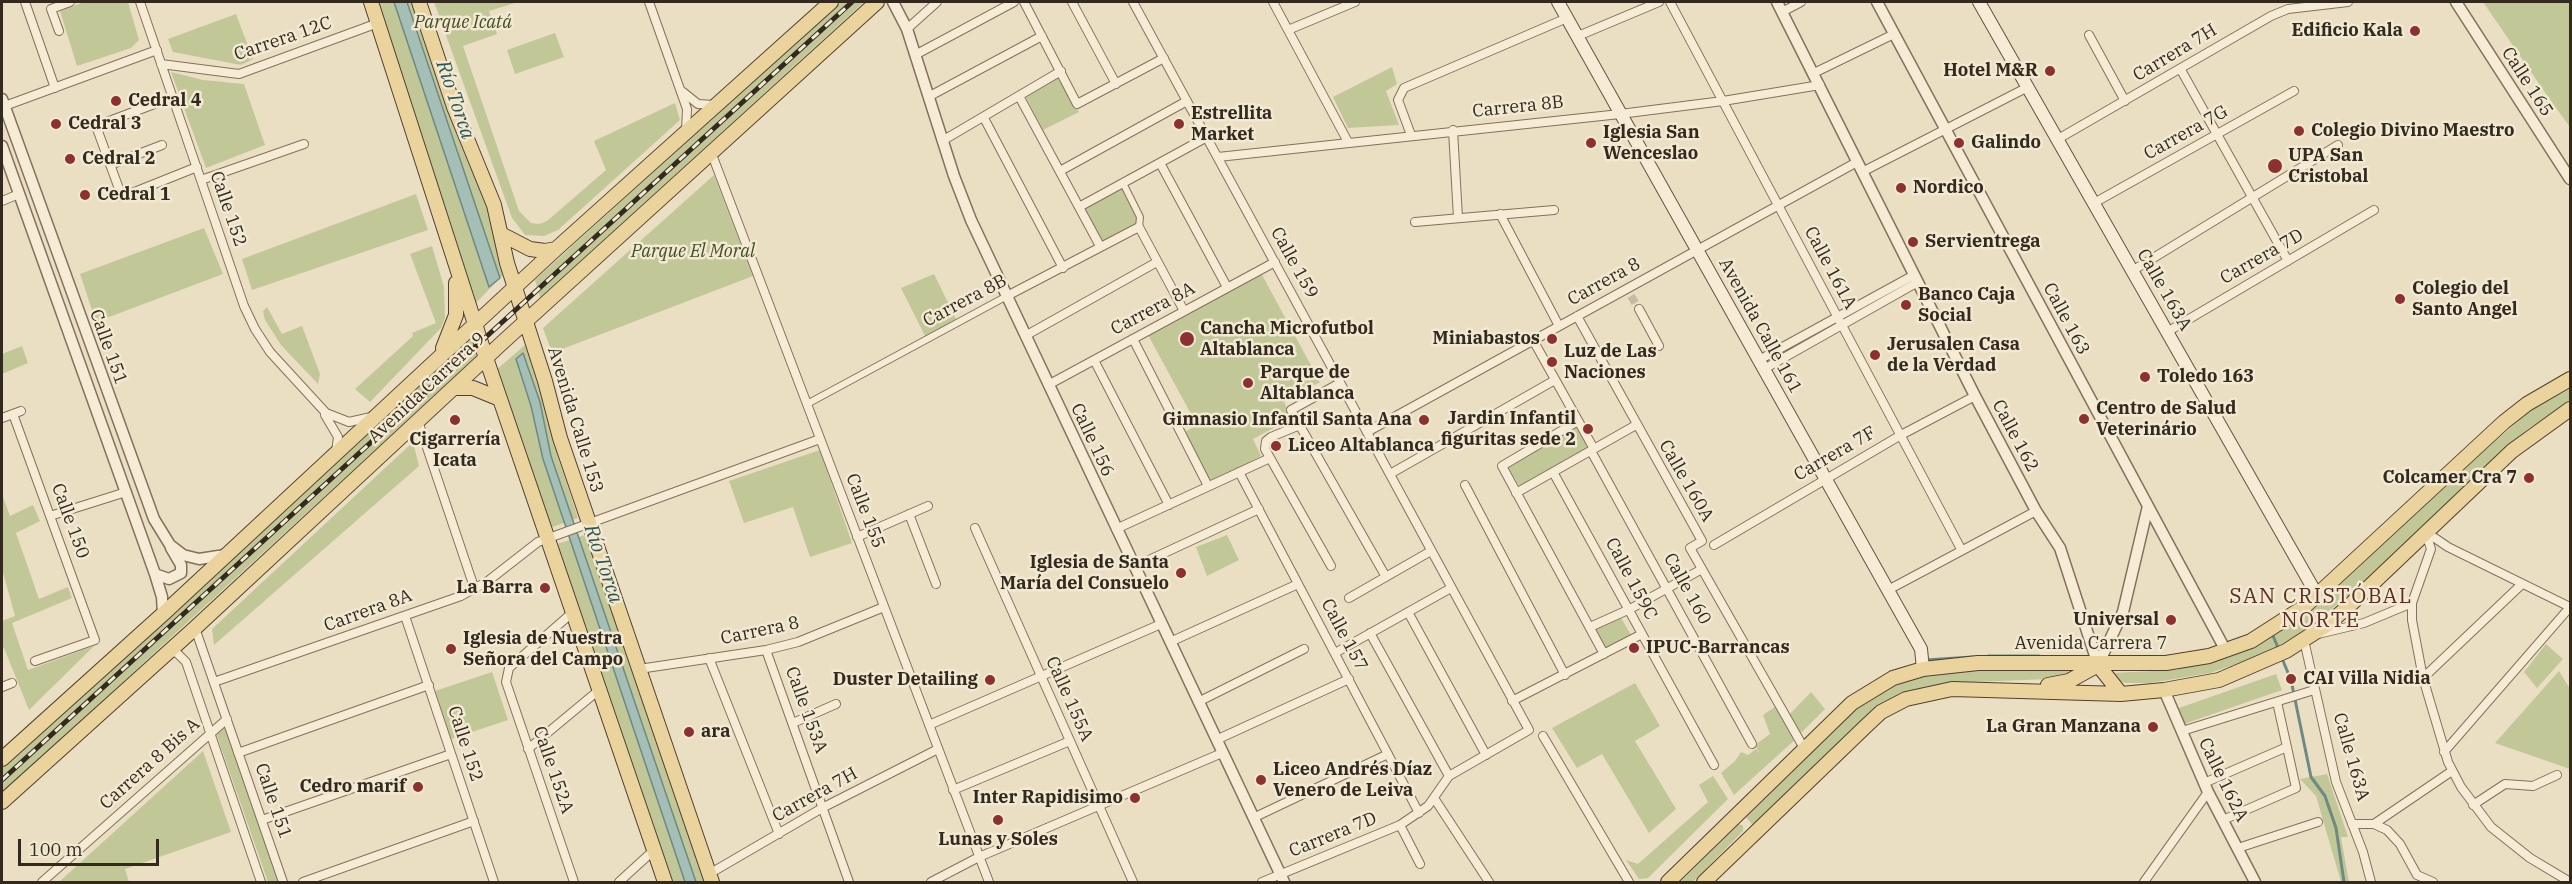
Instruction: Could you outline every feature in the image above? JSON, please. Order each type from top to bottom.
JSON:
[{"type":"main road","points":[[371,2],[500,399],[554,536],[553,554],[665,882]]},
{"type":"main road","name":"Avenida Calle 153","points":[[419,2],[454,107],[494,205],[512,291],[584,525],[639,669],[710,878]]},
{"type":"main road","name":"Avenida Carrera 9","points":[[2,759],[163,614],[556,249],[831,2]]},
{"type":"main road","name":"Avenida Carrera 9","points":[[2,802],[195,628],[504,341],[877,2]]},
{"type":"main road","name":"Avenida Calle 161","points":[[1558,2],[1921,649],[1923,669]]},
{"type":"main road","name":"Calle 163A","points":[[1979,2],[2317,596]]},
{"type":"main road","points":[[501,234],[530,249],[545,251],[556,249]]},
{"type":"main road","points":[[436,360],[450,335],[456,315],[458,297],[452,251]]},
{"type":"main road","name":"Avenida Carrera 7","points":[[1668,882],[1852,703],[1893,678],[1923,669],[1978,663],[2098,665],[2166,663],[2226,651],[2270,630],[2317,596],[2497,428],[2527,404],[2571,379]]},
{"type":"main road","points":[[453,388],[473,388],[500,399]]},
{"type":"main road","points":[[1704,882],[1865,727],[1892,705],[1927,693],[1952,689],[2121,694],[2164,690],[2229,677],[2267,661],[2308,637],[2350,606],[2512,451],[2571,409]]},
{"type":"main road","points":[[2019,690],[2069,681],[2098,665],[2121,694]]},
{"type":"main road","points":[[1730,823],[1739,820],[1747,825],[1747,829],[1730,857]]},
{"type":"street","points":[[26,2],[55,88]]},
{"type":"street","points":[[59,31],[51,9],[70,2]]},
{"type":"street","name":"Calle 152","points":[[140,2],[244,306],[255,329],[270,352],[320,407],[333,418],[359,422],[377,414]]},
{"type":"street","points":[[649,2],[681,89],[688,114],[686,132]]},
{"type":"street","name":"Calle 156","points":[[893,2],[907,29],[962,198],[1048,385],[1282,878]]},
{"type":"street","points":[[907,29],[937,2]]},
{"type":"street","points":[[915,54],[1014,2]]},
{"type":"street","points":[[1024,2],[1077,104],[1164,58]]},
{"type":"street","points":[[1072,2],[1116,84]]},
{"type":"street","name":"Calle 159","points":[[1135,2],[1529,730]]},
{"type":"street","points":[[1273,2],[1348,142]]},
{"type":"street","points":[[1288,30],[1355,2]]},
{"type":"street","points":[[1578,36],[1659,2]]},
{"type":"street","name":"Calle 161A","points":[[1670,2],[1961,549]]},
{"type":"street","name":"Calle 162","points":[[1777,2],[1975,396],[2036,511],[2062,554],[2098,665]]},
{"type":"street","points":[[1782,12],[1801,2]]},
{"type":"street","name":"Calle 163","points":[[1877,2],[2226,651]]},
{"type":"street","name":"Carrera 7H","points":[[2058,139],[2271,16],[2288,9],[2348,2]]},
{"type":"street","name":"Calle 165","points":[[2456,2],[2571,179]]},
{"type":"street","points":[[1411,135],[1398,100],[1404,88],[1567,18]]},
{"type":"street","name":"Carrera 12C","points":[[161,64],[239,74],[378,23]]},
{"type":"street","points":[[1814,74],[1894,34]]},
{"type":"street","points":[[2089,35],[2125,101]]},
{"type":"street","points":[[928,97],[1042,36]]},
{"type":"street","points":[[2,104],[55,88],[157,50]]},
{"type":"street","points":[[2181,70],[2288,261]]},
{"type":"street","points":[[942,141],[1061,72]]},
{"type":"street","name":"Carrera 8B","points":[[1218,157],[1453,130],[1620,114],[1723,101],[1820,85]]},
{"type":"street","name":"Carrera 8","points":[[1367,432],[1577,316],[1629,292],[1697,250],[1778,205],[1946,129],[2028,87]]},
{"type":"street","points":[[681,89],[698,104],[715,105]]},
{"type":"street","name":"Carrera 7G","points":[[2094,203],[2294,91]]},
{"type":"street","points":[[1020,96],[1100,246]]},
{"type":"street","points":[[173,97],[96,126],[122,197],[197,167]]},
{"type":"street","points":[[1060,171],[1187,100]]},
{"type":"street","name":"Calle 151","points":[[2,104],[146,502],[165,539],[176,551],[191,558],[213,558],[227,554]]},
{"type":"street","points":[[984,118],[1063,268]]},
{"type":"street","points":[[1453,130],[1458,218]]},
{"type":"street","points":[[1079,207],[1207,136]]},
{"type":"street","points":[[201,180],[304,144]]},
{"type":"street","points":[[110,165],[162,145]]},
{"type":"street","points":[[2132,271],[2338,145]]},
{"type":"street","name":"Calle 151","points":[[2,146],[155,574],[162,597],[163,614]]},
{"type":"street","name":"Calle 155","points":[[711,152],[989,882]]},
{"type":"street","points":[[1160,163],[1227,287]]},
{"type":"street","points":[[1123,183],[1140,217],[1138,227],[1184,311]]},
{"type":"street","points":[[2,201],[19,195]]},
{"type":"street","points":[[1415,222],[1554,210]]},
{"type":"street","name":"Carrera 7D","points":[[2167,332],[2374,210]]},
{"type":"street","points":[[1500,214],[1559,326]]},
{"type":"street","name":"Carrera 8B","points":[[807,404],[1138,227]]},
{"type":"street","points":[[1025,336],[1157,262]]},
{"type":"street","name":"Carrera 8A","points":[[1048,385],[1275,262]]},
{"type":"street","points":[[1762,365],[1916,278]]},
{"type":"street","points":[[1639,309],[1659,346]]},
{"type":"street","name":"Calle 160A","points":[[1577,316],[1702,541],[1690,548],[1805,750]]},
{"type":"street","points":[[1133,339],[1208,486]]},
{"type":"street","name":"Calle 160","points":[[1533,340],[1752,744]]},
{"type":"street","points":[[1094,360],[1169,505]]},
{"type":"street","points":[[1390,474],[1555,380]]},
{"type":"street","points":[[1340,383],[1291,410],[1386,577]]},
{"type":"street","name":"Carrera 7F","points":[[1714,545],[1901,435],[1975,396]]},
{"type":"street","name":"Calle 152","points":[[320,407],[338,437],[336,452]]},
{"type":"street","name":"Calle 150","points":[[2,418],[17,413],[50,516],[95,640],[35,661]]},
{"type":"street","points":[[418,421],[476,590]]},
{"type":"street","points":[[1578,421],[1502,466],[1604,654]]},
{"type":"street","points":[[1300,425],[1266,441],[1266,449],[1331,566]]},
{"type":"street","points":[[1516,493],[1636,425]]},
{"type":"street","name":"Carrera 8A","points":[[214,682],[476,590],[522,552],[554,536],[820,439]]},
{"type":"street","points":[[1116,529],[1270,458]]},
{"type":"street","name":"Calle 157","points":[[1239,472],[1419,813]]},
{"type":"street","name":"Calle 159C","points":[[1553,472],[1714,765]]},
{"type":"street","points":[[1464,485],[1565,675]]},
{"type":"street","points":[[50,516],[126,492]]},
{"type":"street","points":[[857,537],[928,506]]},
{"type":"street","points":[[2098,665],[2128,597],[2148,506]]},
{"type":"street","points":[[1134,567],[1258,509]]},
{"type":"street","points":[[1888,590],[2036,511]]},
{"type":"street","points":[[909,514],[936,584]]},
{"type":"street","name":"Calle 155A","points":[[975,528],[1133,882]]},
{"type":"street","points":[[2426,531],[2448,547],[2570,607],[2444,753]]},
{"type":"street","points":[[2426,531],[2431,549],[2412,603],[2414,637],[2444,753],[2473,805],[2509,844],[2571,882]]},
{"type":"street","points":[[155,574],[175,578],[182,569],[165,539]]},
{"type":"street","points":[[522,552],[537,549],[553,554]]},
{"type":"street","points":[[1349,598],[1431,551]]},
{"type":"street","points":[[1590,627],[1630,609],[1702,569]]},
{"type":"street","points":[[1170,642],[1298,584]]},
{"type":"street","points":[[2423,678],[2522,584]]},
{"type":"street","points":[[1335,653],[1451,588]]},
{"type":"street","points":[[2308,637],[2364,622],[2412,603]]},
{"type":"street","name":"Carrera 8","points":[[639,669],[766,650],[798,642],[884,607]]},
{"type":"street","name":"Calle 152A","points":[[573,612],[509,668],[506,682],[574,882]]},
{"type":"street","points":[[1408,612],[1486,755]]},
{"type":"street","name":"Calle 152","points":[[405,616],[494,882]]},
{"type":"street","points":[[929,725],[1161,624]]},
{"type":"street","name":"Calle 151","points":[[195,628],[283,882]]},
{"type":"street","points":[[1370,633],[1449,776]]},
{"type":"street","points":[[1512,701],[1642,634]]},
{"type":"street","name":"Calle 163A","points":[[2308,637],[2314,690],[2336,782],[2371,882]]},
{"type":"street","points":[[1198,702],[1304,649]]},
{"type":"street","name":"Calle 153A","points":[[766,650],[849,882]]},
{"type":"street","name":"Calle 151","points":[[169,651],[177,653],[186,662],[261,882]]},
{"type":"street","points":[[709,658],[779,834]]},
{"type":"street","points":[[1216,740],[1349,679]]},
{"type":"street","points":[[2,687],[12,683]]},
{"type":"street","points":[[238,753],[429,685]]},
{"type":"street","points":[[528,749],[599,690]]},
{"type":"street","name":"Calle 162A","points":[[2164,690],[2206,787],[2255,882]]},
{"type":"street","points":[[2182,731],[2314,690]]},
{"type":"street","points":[[2223,820],[2296,788],[2277,702]]},
{"type":"street","points":[[793,723],[836,704]]},
{"type":"street","name":"Carrera 8 Bis A","points":[[42,882],[227,719]]},
{"type":"street","name":"Carrera 7D","points":[[1262,882],[1282,878],[1400,825],[1419,813],[1434,798],[1449,776],[1529,730]]},
{"type":"street","points":[[1543,735],[1629,882]]},
{"type":"street","points":[[953,790],[1070,741]]},
{"type":"street","points":[[2144,882],[2206,787],[2287,747]]},
{"type":"street","name":"Carrera 7H","points":[[710,878],[824,807],[938,749]]},
{"type":"street","points":[[931,882],[979,857],[1222,753]]},
{"type":"street","points":[[262,820],[452,754]]},
{"type":"street","points":[[1253,818],[1388,754]]},
{"type":"street","points":[[2374,824],[2452,771]]},
{"type":"street","points":[[2473,805],[2505,784],[2534,786],[2557,775]]},
{"type":"street","points":[[1434,798],[1489,882]]},
{"type":"street","points":[[303,882],[474,821]]},
{"type":"street","points":[[2238,848],[2318,822]]},
{"type":"street","points":[[2352,824],[2374,824],[2392,834],[2417,875],[2433,882]]},
{"type":"street","points":[[1400,825],[1420,864]]},
{"type":"street","points":[[619,882],[654,850]]},
{"type":"green space","points":[[84,2],[128,2],[139,40],[131,48],[77,66],[60,11]]},
{"type":"green space","points":[[377,2],[413,2],[488,207],[503,275],[476,303]]},
{"type":"green space","name":"Parque Icatá","points":[[434,2],[518,2],[489,11],[497,34],[463,46],[519,211],[531,223],[539,224],[547,221],[606,170],[594,141],[675,103],[680,120],[558,230],[544,236],[525,235],[512,218]]},
{"type":"green space","points":[[840,2],[864,2],[540,298],[535,280]]},
{"type":"green space","points":[[2483,2],[2570,2],[2570,127],[2553,104]]},
{"type":"green space","points":[[236,14],[253,59],[241,65],[173,52],[168,39]]},
{"type":"green space","points":[[555,33],[564,57],[515,74],[507,50]]},
{"type":"green space","points":[[1392,67],[1397,84],[1386,91],[1399,125],[1348,128],[1333,97]]},
{"type":"green space","points":[[171,72],[203,80],[244,84],[265,145],[206,168]]},
{"type":"green space","points":[[1059,76],[1079,112],[1043,130],[1026,97]]},
{"type":"green space","name":"Parque El Moral","points":[[714,175],[753,276],[552,353],[543,328]]},
{"type":"green space","points":[[1123,183],[1140,217],[1139,227],[1100,246],[1079,207]]},
{"type":"green space","points":[[416,194],[428,230],[252,290],[242,259]]},
{"type":"green space","points":[[204,228],[223,274],[96,322],[80,274]]},
{"type":"green space","points":[[432,246],[444,287],[445,318],[441,328],[370,402],[355,389],[413,336],[412,333],[436,323],[410,254]]},
{"type":"green space","points":[[1261,273],[1320,382],[1284,402],[1292,418],[1253,439],[1261,456],[1211,483],[1183,433],[1197,425],[1148,335]]},
{"type":"green space","points":[[934,274],[958,323],[927,340],[901,288]]},
{"type":"green space","points":[[267,307],[282,334],[302,326],[320,374],[318,384],[281,345],[265,320],[263,311]]},
{"type":"green space","points":[[471,340],[478,355],[2,793],[2,766],[461,345]]},
{"type":"green space","points":[[525,345],[538,377],[558,457],[578,518],[550,528],[495,371]]},
{"type":"green space","points":[[22,346],[28,363],[2,374],[2,354]]},
{"type":"green space","points":[[2570,387],[2570,402],[2529,428],[2502,451],[2360,587],[2300,633],[2262,655],[2210,673],[2150,683],[2125,683],[2116,679],[2111,673],[2175,670],[2205,663],[2240,653],[2276,634],[2332,591],[2436,493],[2532,409]]},
{"type":"green space","points":[[1575,424],[1588,448],[1520,487],[1507,465]]},
{"type":"green space","points":[[413,442],[419,466],[214,645],[212,629]]},
{"type":"green space","points":[[820,450],[852,543],[810,557],[793,507],[744,523],[729,481]]},
{"type":"green space","points":[[2,494],[10,516],[33,505],[40,521],[16,533],[39,599],[68,587],[72,598],[12,623],[28,670],[94,646],[29,710],[4,648],[2,649],[2,621],[15,616],[2,569]]},
{"type":"green space","points":[[588,534],[706,882],[670,882],[557,544]]},
{"type":"green space","points":[[1227,535],[1239,560],[1207,576],[1196,547]]},
{"type":"green space","points":[[1619,614],[1632,637],[1607,652],[1594,629]]},
{"type":"green space","points":[[2546,644],[2563,659],[2537,688],[2524,672]]},
{"type":"green space","points":[[2007,668],[2076,671],[2051,679],[1945,683],[1900,693],[1876,709],[1754,827],[1746,817],[1861,704],[1894,686],[1929,674]]},
{"type":"green space","points":[[2559,671],[2570,689],[2570,769],[2495,743]]},
{"type":"green space","points":[[492,672],[508,720],[451,739],[435,691]]},
{"type":"green space","points":[[2276,674],[2282,690],[2184,724],[2179,708]]},
{"type":"green space","points":[[1635,683],[1660,726],[1635,741],[1676,809],[1649,833],[1602,754],[1577,768],[1552,728]]},
{"type":"green space","points":[[1811,692],[1825,709],[1801,733],[1789,715]]},
{"type":"green space","points":[[1779,704],[1798,737],[1734,795],[1721,773],[1735,761],[1741,752],[1748,755],[1756,749],[1760,754],[1755,745],[1770,734],[1763,715]]},
{"type":"green space","points":[[225,727],[280,882],[268,882],[216,733]]},
{"type":"green space","points":[[203,751],[231,832],[125,869],[129,882],[59,882]]},
{"type":"green space","points":[[2327,774],[2348,837],[2341,837],[2349,882],[2341,882],[2316,796],[2300,779]]},
{"type":"green space","points":[[1713,776],[1728,799],[1648,878],[1639,879],[1626,860],[1638,864],[1708,802],[1699,785]]},
{"type":"green space","points":[[1739,824],[1743,826],[1743,831],[1693,882],[1680,882]]},
{"type":"water","points":[[394,2],[407,2],[500,278],[489,287]]},
{"type":"water","points":[[523,353],[540,402],[551,456],[696,882],[685,882],[543,459],[531,406],[516,359]]},
{"type":"waterway","points":[[2271,631],[2279,650]]},
{"type":"waterway","points":[[1988,656],[2039,656]]},
{"type":"waterway","points":[[2281,656],[2291,680],[2311,777],[2325,796],[2336,828],[2344,882]]},
{"type":"waterway","points":[[1925,660],[1973,657]]},
{"type":"tunnel","points":[[1631,296],[1639,309]]},
{"type":"railway","points":[[2,780],[852,2]]},
{"type":"place","name":"Edificio Kala","points":[[2415,31]]},
{"type":"place","name":"Hotel M&R","points":[[2050,71]]},
{"type":"place","name":"Cedral 4","points":[[116,101]]},
{"type":"place","name":"Cedral 3","points":[[56,124]]},
{"type":"place","name":"Estrellita Market","points":[[1179,124]]},
{"type":"place","name":"Colegio Divino Maestro","points":[[2299,131]]},
{"type":"place","name":"Iglesia San Wenceslao","points":[[1591,143]]},
{"type":"place","name":"Galindo","points":[[1959,143]]},
{"type":"place","name":"Cedral 2","points":[[70,159]]},
{"type":"place","name":"UPA San Cristobal","points":[[2275,166]]},
{"type":"place","name":"Nordico","points":[[1901,188]]},
{"type":"place","name":"Cedral 1","points":[[85,195]]},
{"type":"place","name":"Servientrega","points":[[1913,242]]},
{"type":"place","name":"Colegio del Santo Angel","points":[[2400,299]]},
{"type":"place","name":"Banco Caja Social","points":[[1906,305]]},
{"type":"place","name":"Cancha Microfutbol Altablanca","points":[[1187,339]]},
{"type":"place","name":"Miniabastos","points":[[1552,339]]},
{"type":"place","name":"Jerusalen Casa de la Verdad","points":[[1875,355]]},
{"type":"place","name":"Luz de Las Naciones","points":[[1552,362]]},
{"type":"place","name":"Toledo 163","points":[[2145,377]]},
{"type":"place","name":"Parque de Altablanca","points":[[1248,383]]},
{"type":"place","name":"Centro de Salud Veterinário","points":[[2084,419]]},
{"type":"place","name":"Cigarrería Icata","points":[[455,420]]},
{"type":"place","name":"Gimnasio Infantil Santa Ana","points":[[1424,420]]},
{"type":"place","name":"Jardin Infantil figuritas sede 2","points":[[1588,429]]},
{"type":"place","name":"Liceo Altablanca","points":[[1276,446]]},
{"type":"place","name":"Colcamer Cra 7","points":[[2529,478]]},
{"type":"place","name":"Iglesia de Santa María del Consuelo","points":[[1181,573]]},
{"type":"place","name":"La Barra","points":[[545,588]]},
{"type":"place","name":"Universal","points":[[2171,620]]},
{"type":"place","name":"IPUC-Barrancas","points":[[1634,648]]},
{"type":"place","name":"Iglesia de Nuestra Señora del Campo","points":[[451,649]]},
{"type":"place","name":"CAI Villa Nidia","points":[[2291,679]]},
{"type":"place","name":"Duster Detailing","points":[[990,680]]},
{"type":"place","name":"La Gran Manzana","points":[[2153,727]]},
{"type":"place","name":"ara","points":[[689,732]]},
{"type":"place","name":"Liceo Andrés Díaz Venero de Leiva","points":[[1261,780]]},
{"type":"place","name":"Cedro marif","points":[[418,787]]},
{"type":"place","name":"Inter Rapidisimo","points":[[1135,798]]},
{"type":"place","name":"Lunas y Soles","points":[[998,820]]},
{"type":"district","name":"SAN CRISTÓBAL NORTE","points":[[2321,609]]},
{"type":"water label","name":"Río Torca","points":[[455,100]]},
{"type":"water label","name":"Río Torca","points":[[603,564]]}]
